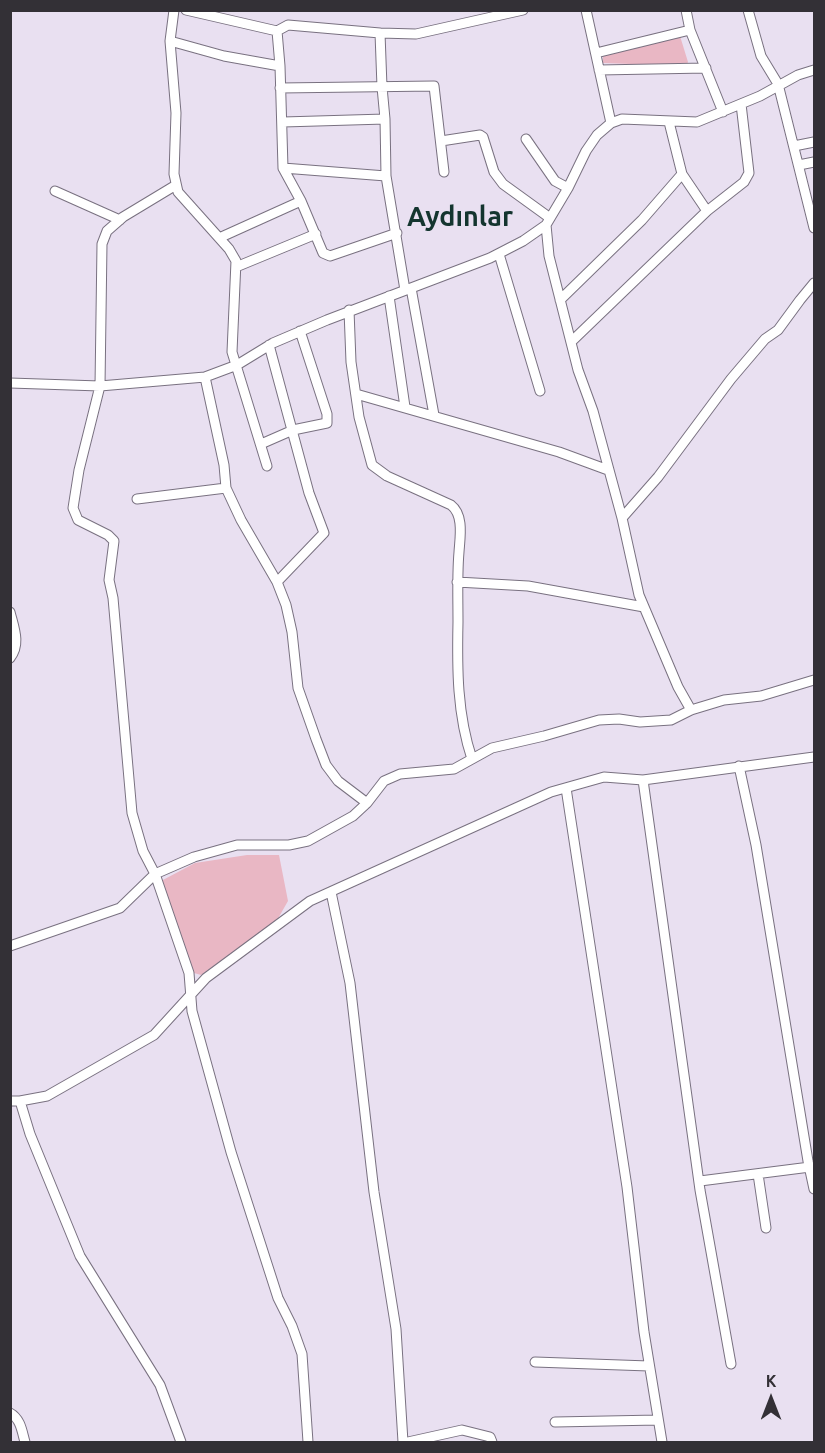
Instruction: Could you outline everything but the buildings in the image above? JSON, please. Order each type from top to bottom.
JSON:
[{"type":"street","points":[[174,10],[170,41],[176,113],[174,174],[176,185],[178,192],[229,249],[236,261],[232,352],[267,466]]},
{"type":"street","points":[[186,10],[277,31],[288,25],[416,34],[523,10]]},
{"type":"street","points":[[586,10],[611,123]]},
{"type":"street","points":[[686,10],[690,30],[723,112]]},
{"type":"street","points":[[748,10],[761,56],[778,84],[814,228]]},
{"type":"street","points":[[596,53],[690,30]]},
{"type":"street","points":[[277,31],[283,122],[283,168],[301,201],[323,253],[330,256],[397,233]]},
{"type":"street","points":[[380,33],[386,176],[434,415]]},
{"type":"street","points":[[170,41],[224,56],[280,66]]},
{"type":"street","points":[[599,70],[706,68]]},
{"type":"street","points":[[10,383],[100,386],[205,377],[237,365],[269,345],[300,331],[499,254],[523,241],[548,221],[568,188],[586,151],[597,135],[611,123],[622,119],[696,122],[760,96],[778,84],[814,70]]},
{"type":"street","points":[[280,88],[434,86],[444,172]]},
{"type":"street","points":[[571,342],[707,211],[744,182],[749,173],[741,104]]},
{"type":"street","points":[[283,122],[385,119]]},
{"type":"street","points":[[669,122],[682,174],[707,211]]},
{"type":"street","points":[[441,141],[483,136],[494,172],[503,184],[548,221],[549,256],[578,370],[593,411],[622,519],[639,595],[678,687],[691,710]]},
{"type":"street","points":[[526,139],[555,181],[568,188]]},
{"type":"street","points":[[794,146],[814,142]]},
{"type":"street","points":[[799,165],[814,162]]},
{"type":"street","points":[[283,168],[386,176]]},
{"type":"street","points":[[560,300],[642,220],[682,174]]},
{"type":"street","points":[[176,185],[120,220],[107,231],[102,244],[100,386],[79,470],[73,508],[78,520],[108,535],[114,541],[109,580],[113,598],[132,813],[143,851],[155,874],[189,973],[192,1011],[231,1152],[278,1298],[292,1326],[302,1354],[308,1443]]},
{"type":"street","points":[[55,191],[120,220]]},
{"type":"street","points":[[219,238],[301,201]]},
{"type":"street","points":[[236,267],[316,234]]},
{"type":"street","points":[[499,254],[540,391]]},
{"type":"street","points":[[622,519],[658,477],[731,379],[765,339],[778,330],[814,283]]},
{"type":"street","points":[[389,296],[405,407]]},
{"type":"street","points":[[350,310],[351,362],[360,417],[372,465],[387,476],[457,509],[460,526],[457,582],[457,678],[464,734],[472,759]]},
{"type":"street","points":[[261,444],[293,430],[327,423],[327,414],[300,331]]},
{"type":"street","points":[[269,345],[309,493],[324,533],[277,582]]},
{"type":"street","points":[[205,377],[224,465],[226,488],[241,520],[277,582],[286,605],[292,632],[298,688],[326,765],[338,781],[367,803]]},
{"type":"street","points":[[356,394],[558,452],[608,470]]},
{"type":"street","points":[[137,499],[226,488]]},
{"type":"street","points":[[457,582],[528,586],[644,607]]},
{"type":"street","points":[[10,612],[17,641],[15,652],[10,658]]},
{"type":"street","points":[[10,946],[120,908],[155,874],[194,857],[237,845],[289,845],[308,841],[353,816],[367,803],[384,781],[400,774],[454,769],[492,748],[599,720],[619,719],[640,722],[671,720],[691,710],[724,700],[761,696],[814,680]]},
{"type":"street","points":[[181,1443],[160,1385],[80,1256],[15,1101],[47,1096],[154,1035],[206,978],[310,901],[551,792],[604,777],[643,780],[814,757]]},
{"type":"street","points":[[739,766],[756,845],[814,1189]]},
{"type":"street","points":[[643,780],[700,1181],[731,1364]]},
{"type":"street","points":[[566,788],[626,1183],[649,1366],[662,1443]]},
{"type":"street","points":[[331,892],[350,984],[374,1192],[396,1329],[405,1443],[462,1430],[490,1437],[492,1443]]},
{"type":"street","points":[[700,1181],[810,1167]]},
{"type":"street","points":[[758,1174],[766,1228]]},
{"type":"street","points":[[535,1362],[649,1366]]},
{"type":"street","points":[[10,1413],[14,1414],[21,1426],[25,1443]]},
{"type":"street","points":[[555,1422],[658,1420]]},
{"type":"shaded area","points":[[680,36],[688,62],[686,66],[603,63],[603,53]]},
{"type":"shaded area","points":[[247,855],[279,855],[288,901],[276,922],[201,975],[194,973],[161,881],[195,863]]},
{"type":"district","name":"Aydınlar","points":[[460,217]]}]
